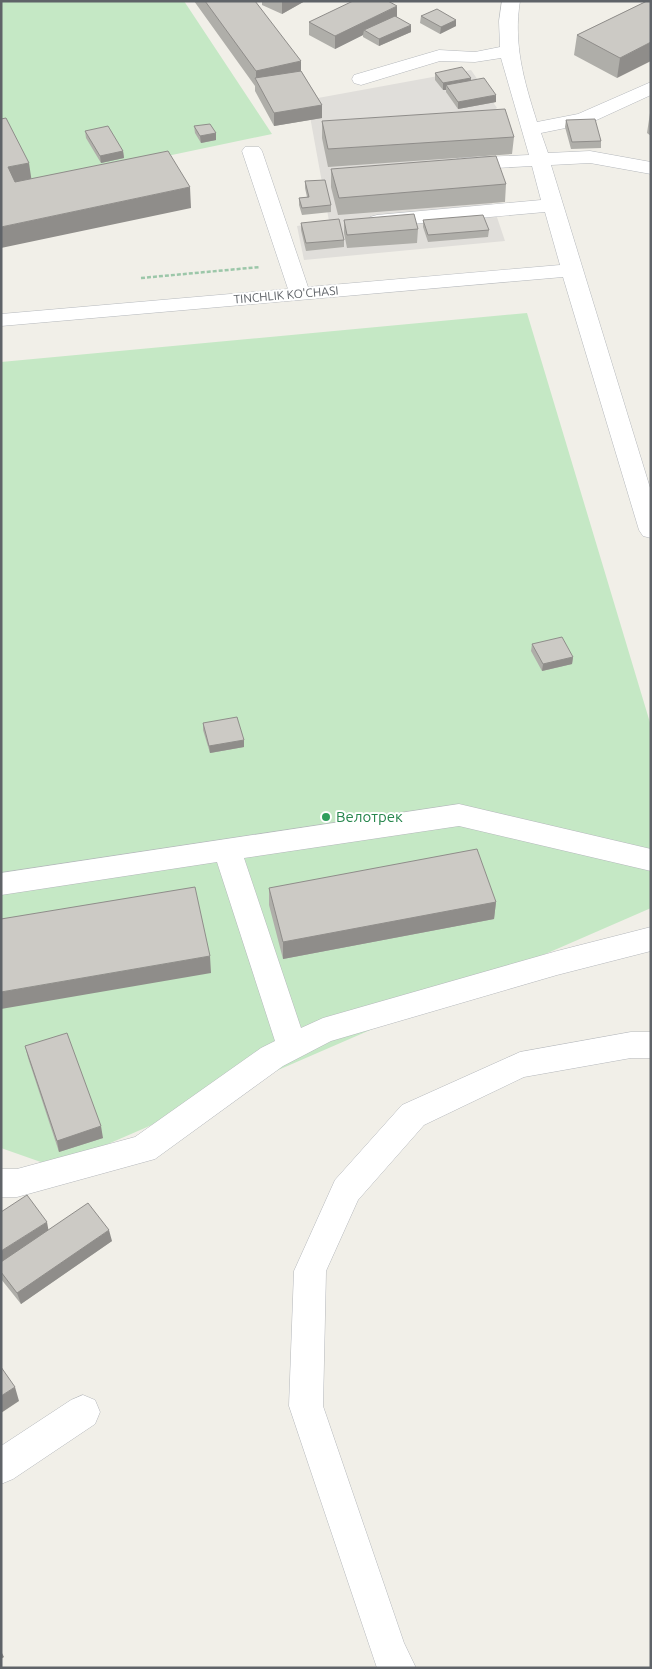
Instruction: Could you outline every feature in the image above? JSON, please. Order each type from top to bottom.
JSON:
[{"type":"street","points":[[511,1],[507,27],[521,119],[540,158],[571,270],[651,530]]},
{"type":"street","points":[[361,79],[439,55],[475,57],[510,51]]},
{"type":"street","points":[[521,119],[583,119],[651,88]]},
{"type":"street","points":[[252,151],[300,294]]},
{"type":"street","points":[[443,165],[540,158],[590,157],[651,168]]},
{"type":"street","points":[[360,222],[552,205]]},
{"type":"street","name":"TINCHLIK KO'CHASI","points":[[1,320],[571,270]]},
{"type":"street","points":[[1,884],[459,815],[651,860]]},
{"type":"street","points":[[227,850],[292,1047]]},
{"type":"street","points":[[1,1183],[17,1183],[144,1149],[272,1057],[323,1031],[557,963],[651,939]]},
{"type":"street","points":[[397,1668],[388,1650],[306,1406],[310,1270],[346,1190],[413,1115],[520,1065],[631,1045],[651,1045]]},
{"type":"street","points":[[1,1467],[82,1412]]},
{"type":"shaded area","points":[[471,70],[497,108],[467,128],[505,241],[304,260],[297,226],[329,221],[307,100]]},
{"type":"green space","points":[[1,1],[184,1],[272,134],[1,191]]},
{"type":"green space","name":"Велотрек","points":[[527,313],[651,726],[651,908],[55,1167],[1,1148],[1,362]]},
{"type":"building","points":[[205,1],[255,1],[301,61],[256,71]]},
{"type":"building","points":[[353,1],[388,1],[397,6],[335,36],[309,22]]},
{"type":"building","points":[[647,1],[651,1],[651,42],[620,58],[577,35]]},
{"type":"building","points":[[437,9],[456,20],[441,27],[421,16]]},
{"type":"building","points":[[395,16],[411,25],[379,39],[364,30]]},
{"type":"building","points":[[462,67],[471,78],[443,83],[435,73]]},
{"type":"building","points":[[301,71],[322,105],[274,113],[255,78]]},
{"type":"building","points":[[484,78],[496,95],[458,102],[446,85]]},
{"type":"building","points":[[505,109],[514,137],[328,149],[322,121]]},
{"type":"building","points":[[6,118],[29,163],[8,167],[15,182],[168,151],[190,187],[1,227],[1,119]]},
{"type":"building","points":[[595,119],[601,141],[572,142],[566,120]]},
{"type":"building","points":[[210,124],[216,133],[200,136],[194,126]]},
{"type":"building","points":[[108,126],[123,151],[100,156],[85,131]]},
{"type":"building","points":[[496,156],[506,184],[339,198],[331,169]]},
{"type":"building","points":[[325,180],[331,205],[302,208],[299,198],[309,197],[305,181]]},
{"type":"building","points":[[414,214],[418,229],[347,235],[344,220]]},
{"type":"building","points":[[483,215],[489,230],[428,235],[423,220]]},
{"type":"building","points":[[339,219],[344,240],[306,243],[301,223]]},
{"type":"building","points":[[562,637],[573,657],[543,664],[532,644]]},
{"type":"building","points":[[237,717],[244,740],[209,746],[203,723]]},
{"type":"building","points":[[477,849],[496,902],[283,942],[269,888]]},
{"type":"building","points":[[195,887],[210,956],[1,992],[1,919]]},
{"type":"building","points":[[67,1033],[101,1126],[57,1141],[25,1046]]},
{"type":"building","points":[[27,1195],[47,1222],[1,1251],[1,1212]]},
{"type":"building","points":[[88,1203],[109,1230],[17,1293],[1,1272],[1,1262]]},
{"type":"building","points":[[1,1367],[15,1387],[1,1396]]},
{"type":"place","name":"Велотрек","points":[[326,817]]}]
